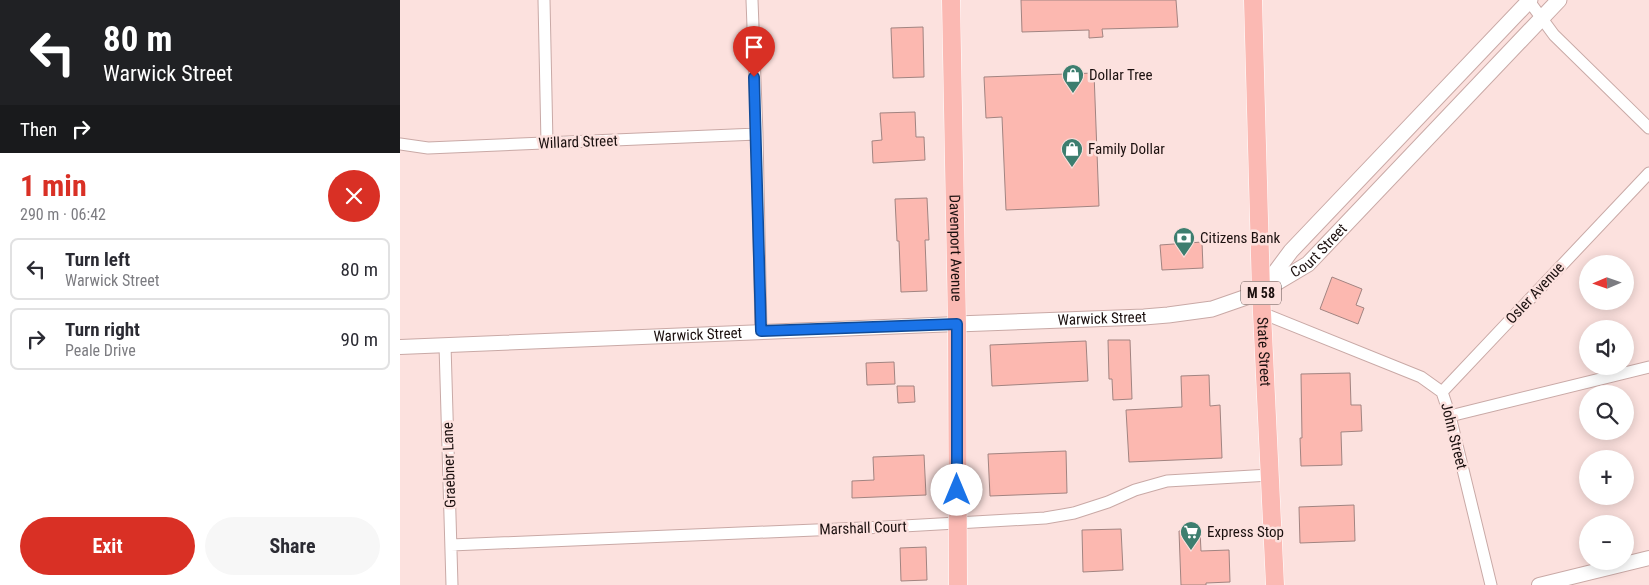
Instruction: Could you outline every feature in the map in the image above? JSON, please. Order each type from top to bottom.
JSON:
[{"type":"main road","name":"Davenport Avenue","points":[[951,0],[957,324],[958,585]]},
{"type":"main road","name":"State Street","points":[[1253,0],[1261,292],[1275,585]]},
{"type":"main road","name":"Court Street","points":[[1261,292],[1291,251],[1529,0]]},
{"type":"main road","name":"Court Street","points":[[1261,292],[1308,264],[1559,0]]},
{"type":"main road","name":"Warwick Street","points":[[957,324],[1168,315],[1212,309],[1261,292]]},
{"type":"street","points":[[544,0],[547,143]]},
{"type":"street","points":[[752,0],[761,331]]},
{"type":"street","points":[[1529,0],[1554,35],[1649,128]]},
{"type":"street","name":"Willard Street","points":[[400,144],[428,148],[757,134]]},
{"type":"street","name":"Osler Avenue","points":[[1442,392],[1649,173]]},
{"type":"street","name":"John Street","points":[[1262,313],[1421,377],[1442,392],[1450,416],[1491,585]]},
{"type":"street","name":"Warwick Street","points":[[400,347],[957,324]]},
{"type":"street","name":"Graebner Lane","points":[[445,345],[452,585]]},
{"type":"street","points":[[1450,416],[1649,368]]},
{"type":"street","name":"Marshall Court","points":[[451,545],[958,524],[1045,518],[1074,513],[1108,502],[1135,490],[1167,481],[1270,475]]},
{"type":"street","points":[[1540,585],[1649,558]]},
{"type":"building","points":[[1021,0],[1176,0],[1178,27],[1102,29],[1103,37],[1089,38],[1089,30],[1022,32]]},
{"type":"building","points":[[923,27],[924,77],[893,78],[891,28]]},
{"type":"building","points":[[1094,73],[1099,206],[1006,210],[1002,117],[986,118],[984,77]]},
{"type":"building","points":[[915,112],[916,137],[924,137],[925,160],[873,163],[872,141],[882,140],[880,113]]},
{"type":"building","points":[[927,198],[929,240],[925,240],[927,291],[901,292],[895,199]]},
{"type":"building","points":[[1202,242],[1203,268],[1162,270],[1160,245]]},
{"type":"building","points":[[1332,277],[1362,289],[1356,305],[1364,308],[1358,324],[1320,309]]},
{"type":"building","points":[[1108,340],[1130,340],[1132,399],[1113,400],[1112,379],[1109,379]]},
{"type":"building","points":[[1086,341],[1088,381],[992,386],[990,345]]},
{"type":"building","points":[[894,362],[895,384],[867,385],[866,363]]},
{"type":"building","points":[[1350,373],[1351,405],[1361,405],[1362,431],[1341,432],[1342,465],[1301,466],[1301,374]]},
{"type":"building","points":[[1209,375],[1210,406],[1220,405],[1222,458],[1129,462],[1126,410],[1182,407],[1181,376]]},
{"type":"building","points":[[897,386],[914,386],[915,402],[898,403]]},
{"type":"building","points":[[1066,451],[1067,493],[990,496],[988,454]]},
{"type":"building","points":[[924,455],[926,495],[852,498],[852,481],[874,480],[873,457]]},
{"type":"building","points":[[1354,505],[1355,541],[1300,543],[1299,507]]},
{"type":"building","points":[[1121,529],[1123,570],[1083,572],[1082,530]]},
{"type":"building","points":[[1179,531],[1200,531],[1201,551],[1229,550],[1230,582],[1206,583],[1206,585],[1181,585]]},
{"type":"building","points":[[926,547],[927,580],[901,581],[900,548]]},
{"type":"place","name":"Dollar Tree","points":[[1073,94]]},
{"type":"place","name":"Family Dollar","points":[[1072,168]]},
{"type":"place","name":"Citizens Bank","points":[[1184,257]]},
{"type":"place","name":"Express Stop","points":[[1191,551]]},
{"type":"route","points":[[754,77],[761,331],[957,324],[957,490]]}]
